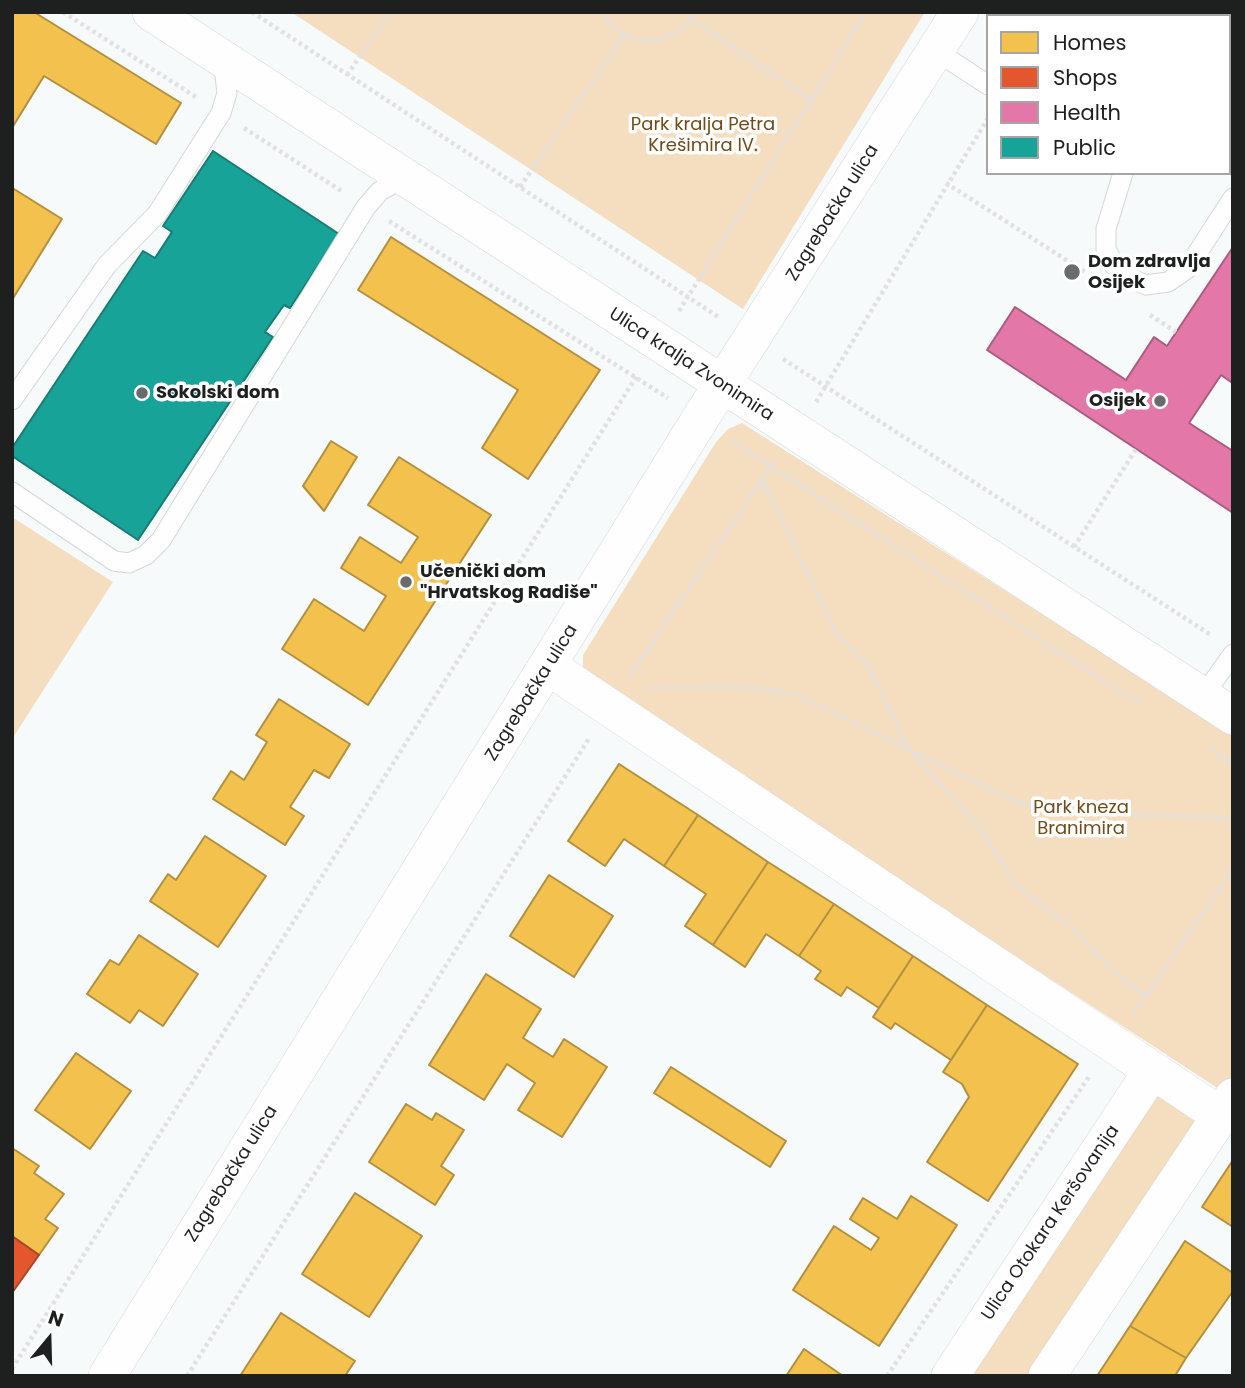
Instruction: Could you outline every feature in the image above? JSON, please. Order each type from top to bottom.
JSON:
[{"type":"street","name":"Ulica kralja Zvonimira","points":[[151,12],[794,433],[1218,706]]},
{"type":"street","name":"Zagrebačka ulica","points":[[107,1376],[549,667],[700,419],[960,12]]},
{"type":"street","points":[[549,667],[616,697],[1152,1071],[1227,1106],[1047,1376]]},
{"type":"street","name":"Ulica Otokara Keršovanija","points":[[950,1376],[1152,1071]]},
{"type":"lane","points":[[936,51],[986,84]]},
{"type":"lane","points":[[12,400],[107,265],[157,214],[221,113],[227,93],[223,59]]},
{"type":"lane","points":[[1122,175],[1105,229],[1106,249],[1114,265],[1128,277],[1146,285],[1168,282],[1187,269],[1233,198]]},
{"type":"lane","points":[[12,492],[114,561],[129,563],[146,555],[161,540],[366,207],[380,191],[393,184],[409,181]]},
{"type":"lane","points":[[1218,706],[1233,653]]},
{"type":"path","points":[[63,12],[636,377],[770,467],[1140,705]]},
{"type":"path","points":[[347,75],[391,12]]},
{"type":"path","points":[[603,12],[611,25],[639,40],[669,38],[692,19],[696,12]]},
{"type":"path","points":[[12,1369],[866,12]]},
{"type":"path","points":[[692,19],[811,100]]},
{"type":"path","points":[[520,187],[625,34]]},
{"type":"path","points":[[187,1376],[616,697],[826,386],[946,183],[986,121]]},
{"type":"path","points":[[946,183],[1062,257]]},
{"type":"path","points":[[1074,547],[1136,449]]},
{"type":"path","points":[[762,479],[836,633],[867,664],[909,750],[978,825],[997,851],[1016,885],[1072,928],[1112,970],[1146,996]]},
{"type":"path","points":[[616,697],[746,687],[795,694],[1021,804],[1140,815],[1233,818]]},
{"type":"path","points":[[1198,742],[1233,764]]},
{"type":"path","points":[[887,1376],[1111,1043],[1233,869]]},
{"type":"green space","name":"Park kralja Petra Krešimira IV.","points":[[291,12],[925,12],[743,309]]},
{"type":"green space","name":"Park kneza Branimira","points":[[742,423],[1233,736],[1233,1074],[1222,1091],[591,679],[583,668],[583,655],[716,442],[728,429]]},
{"type":"green space","points":[[12,517],[113,582],[12,739]]},
{"type":"green space","points":[[1157,1093],[1203,1127],[1036,1376],[970,1376]]},
{"type":"building: Homes","points":[[12,12],[34,12],[181,103],[156,144],[44,76],[12,128]]},
{"type":"building: Homes","points":[[14,189],[62,219],[12,300],[12,192]]},
{"type":"building: Homes","points":[[391,237],[600,370],[528,479],[482,448],[518,390],[358,290]]},
{"type":"building: Homes","points":[[331,441],[357,457],[324,511],[303,486]]},
{"type":"building: Homes","name":"Učenički dom \"Hrvatskog Radiše\"","points":[[399,457],[491,515],[368,705],[282,649],[314,599],[364,631],[386,596],[341,568],[360,537],[401,563],[418,537],[368,505]]},
{"type":"building: Homes","points":[[279,699],[350,744],[329,778],[314,770],[290,807],[304,816],[285,845],[213,799],[231,771],[244,780],[267,742],[256,735]]},
{"type":"building: Homes","points":[[619,764],[698,815],[664,866],[624,839],[605,866],[568,841]]},
{"type":"building: Homes","points":[[698,815],[768,862],[713,945],[685,926],[706,894],[664,866]]},
{"type":"building: Homes","points":[[205,836],[266,876],[218,947],[150,901],[168,874],[176,880]]},
{"type":"building: Homes","points":[[768,862],[834,904],[799,956],[766,934],[745,967],[713,945]]},
{"type":"building: Homes","points":[[549,875],[613,916],[574,977],[510,936]]},
{"type":"building: Homes","points":[[834,904],[913,956],[879,1008],[847,987],[841,996],[815,979],[821,971],[799,956]]},
{"type":"building: Homes","points":[[139,935],[198,974],[163,1026],[139,1010],[130,1023],[87,994],[110,960],[119,965]]},
{"type":"building: Homes","points":[[913,956],[987,1005],[951,1060],[895,1023],[891,1029],[873,1017]]},
{"type":"building: Homes","points":[[486,974],[541,1009],[523,1038],[553,1057],[564,1039],[607,1067],[562,1137],[518,1110],[535,1083],[507,1064],[484,1100],[429,1065]]},
{"type":"building: Homes","points":[[987,1005],[1078,1064],[988,1201],[927,1162],[969,1097],[962,1084],[943,1072]]},
{"type":"building: Homes","points":[[76,1053],[131,1091],[90,1149],[35,1110]]},
{"type":"building: Homes","points":[[671,1067],[786,1141],[770,1167],[654,1093]]},
{"type":"building: Homes","points":[[406,1104],[432,1120],[436,1113],[464,1130],[441,1166],[454,1175],[435,1205],[369,1162]]},
{"type":"building: Homes","points":[[12,1148],[39,1166],[34,1173],[64,1194],[45,1219],[58,1228],[39,1255],[12,1236]]},
{"type":"building: Homes","points":[[1233,1160],[1233,1227],[1202,1207]]},
{"type":"building: Homes","points":[[355,1193],[422,1236],[369,1317],[302,1274]]},
{"type":"building: Homes","points":[[911,1196],[957,1225],[879,1346],[793,1290],[834,1226],[871,1250],[879,1238],[850,1219],[863,1198],[897,1219]]},
{"type":"building: Homes","points":[[1185,1241],[1233,1273],[1233,1291],[1186,1358],[1130,1326]]},
{"type":"building: Homes","points":[[281,1313],[355,1361],[345,1376],[240,1376]]},
{"type":"building: Homes","points":[[1130,1326],[1186,1358],[1175,1376],[1097,1376]]},
{"type":"building: Homes","points":[[804,1349],[843,1376],[786,1376]]},
{"type":"building: Shops","points":[[12,1236],[39,1255],[12,1293]]},
{"type":"building: Health","points":[[1233,12],[1233,52],[1231,14],[1215,14]]},
{"type":"building: Health","points":[[1233,247],[1233,380],[1231,382],[1221,375],[1189,423],[1233,451],[1233,513],[987,350],[1015,307],[1126,380],[1154,337],[1167,346]]},
{"type":"building: Public","name":"Sokolski dom","points":[[213,151],[339,234],[290,308],[284,305],[265,332],[273,337],[138,540],[12,456],[12,448],[143,251],[155,258],[172,232],[163,226]]},
{"type":"place","name":"Dom zdravlja Osijek","points":[[1072,272]]},
{"type":"place","name":"Sokolski dom","points":[[142,393]]},
{"type":"place","name":"Osijek","points":[[1160,401]]},
{"type":"place","name":"Učenički dom \"Hrvatskog Radiše\"","points":[[406,582]]}]
